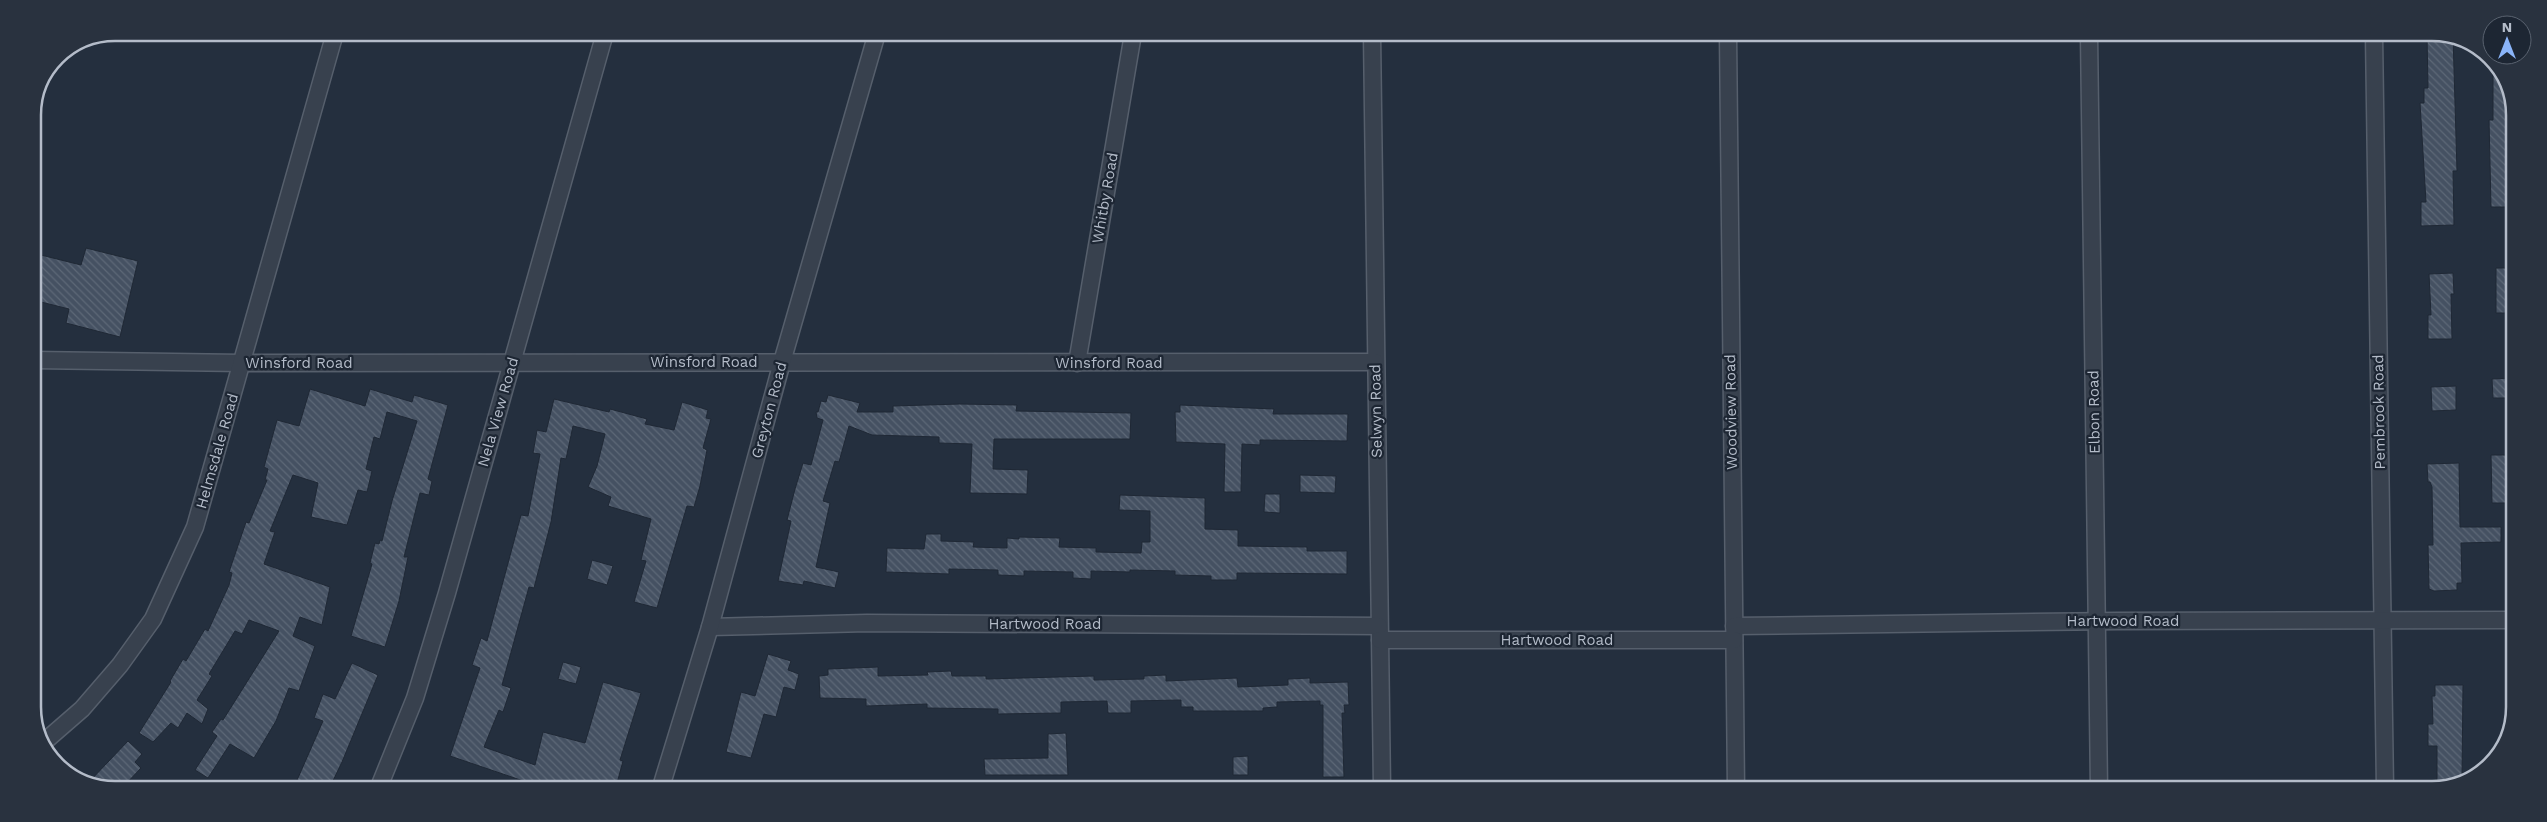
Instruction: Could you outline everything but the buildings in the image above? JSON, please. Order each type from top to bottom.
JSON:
[{"type":"street","name":"Helmsdale Road","points":[[48,738],[82,709],[120,665],[153,619],[195,527],[333,41]]},
{"type":"street","name":"Nela View Road","points":[[382,781],[415,698],[513,363],[603,41]]},
{"type":"street","name":"Greyton Road","points":[[663,781],[710,627],[782,362],[875,41]]},
{"type":"street","name":"Whitby Road","points":[[1078,363],[1132,41]]},
{"type":"street","name":"Selwyn Road","points":[[1372,41],[1382,781]]},
{"type":"street","name":"Woodview Road","points":[[1728,41],[1736,781]]},
{"type":"street","name":"Elbon Road","points":[[2089,41],[2099,781]]},
{"type":"street","name":"Pembrook Road","points":[[2374,41],[2385,781]]},
{"type":"street","name":"Winsford Road","points":[[41,360],[242,363],[1375,362]]},
{"type":"street","name":"Hartwood Road","points":[[710,627],[867,623],[1380,633],[1734,633],[2097,621],[2506,620]]}]
